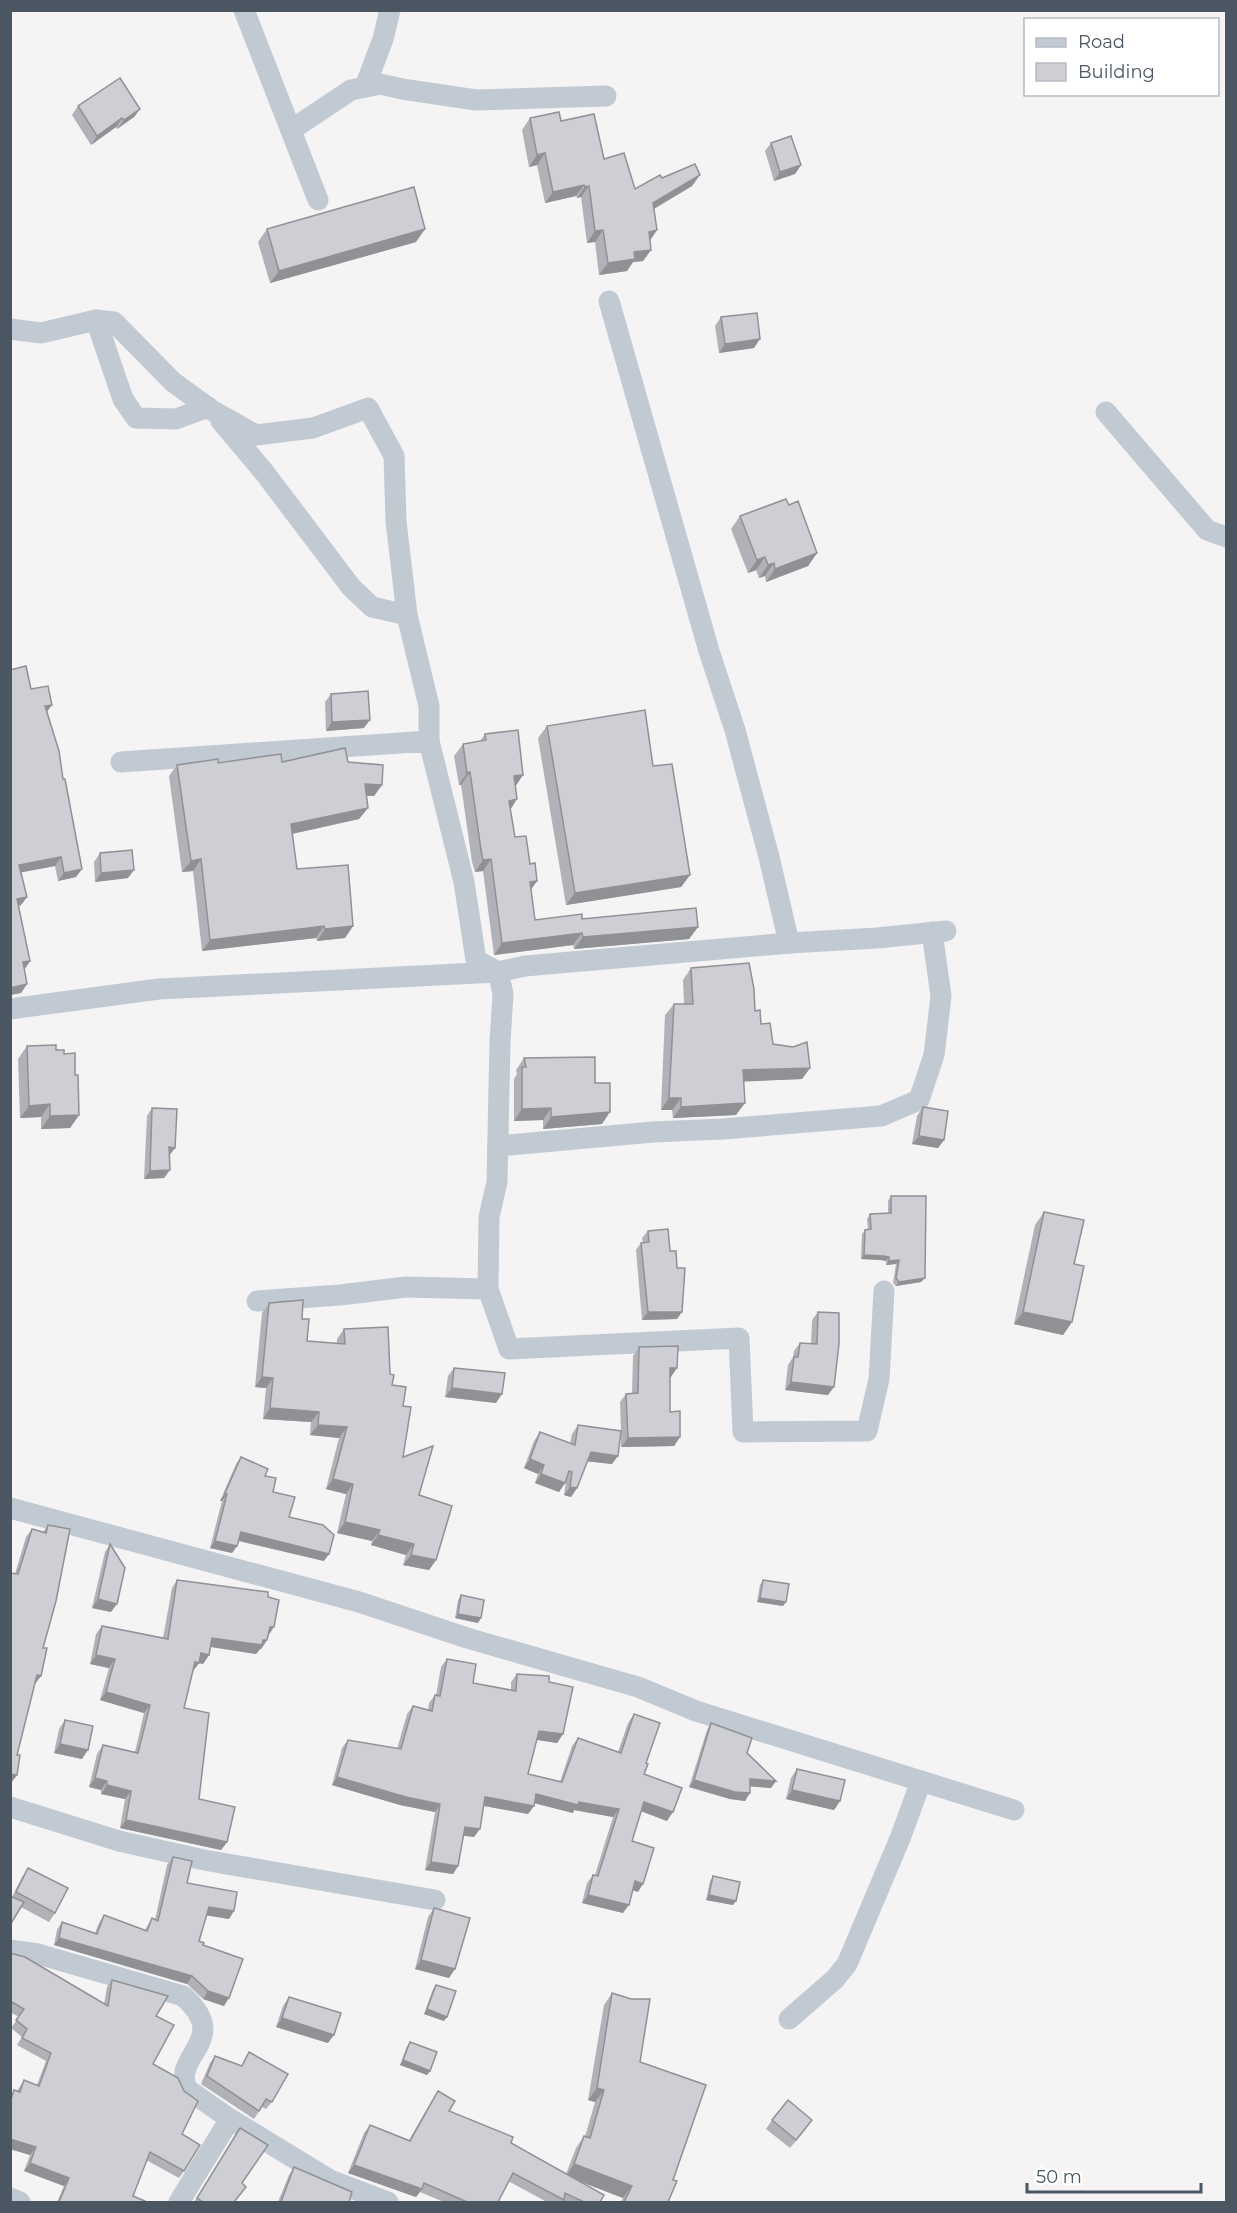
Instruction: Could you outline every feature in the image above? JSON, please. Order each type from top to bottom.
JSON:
[{"type":"street","points":[[244,10],[318,200]]},
{"type":"street","points":[[364,87],[383,39],[390,10]]},
{"type":"street","points":[[291,130],[351,90],[380,84],[476,100],[606,96]]},
{"type":"street","points":[[609,301],[705,639],[735,730],[789,943]]},
{"type":"street","points":[[96,320],[123,399],[136,418],[176,419],[211,409]]},
{"type":"street","points":[[10,329],[41,333],[96,320],[114,321],[173,382],[211,409],[256,435],[313,428],[368,408],[394,456],[396,520],[407,615],[429,706],[429,741],[464,882],[476,960],[498,972],[503,994],[497,1182],[489,1217],[488,1289],[509,1349],[739,1338],[743,1432],[867,1431],[879,1379],[884,1291]]},
{"type":"street","points":[[211,409],[271,481],[351,587],[372,607],[407,615]]},
{"type":"street","points":[[1106,412],[1207,530],[1227,537]]},
{"type":"street","points":[[121,762],[429,741]]},
{"type":"street","points":[[10,1009],[159,989],[498,972],[525,966],[939,931],[941,996],[934,1055],[919,1100],[881,1116],[723,1129],[653,1132],[498,1146]]},
{"type":"street","points":[[257,1301],[406,1287],[488,1289]]},
{"type":"street","points":[[10,1508],[359,1602],[467,1638],[638,1687],[696,1711],[1014,1810]]},
{"type":"street","points":[[789,2019],[835,1979],[847,1964],[901,1836],[921,1781]]},
{"type":"street","points":[[10,1807],[119,1841],[204,1860],[435,1900]]},
{"type":"street","points":[[10,1950],[38,1954],[183,1995],[196,2007],[204,2024],[202,2037],[185,2074],[184,2083],[187,2090],[330,2180],[388,2202]]},
{"type":"street","points":[[179,2202],[230,2119]]},
{"type":"street","points":[[10,2198],[20,2202]]},
{"type":"building","points":[[120,78],[140,109],[124,120],[122,118],[97,136],[78,106]]},
{"type":"building","points":[[559,112],[561,121],[594,114],[604,159],[624,153],[635,189],[660,175],[662,178],[695,164],[700,175],[653,203],[657,230],[649,232],[651,250],[634,252],[635,259],[608,263],[603,230],[595,231],[589,186],[584,185],[553,192],[545,153],[537,155],[530,118]]},
{"type":"building","points":[[791,136],[801,165],[780,172],[771,143]]},
{"type":"building","points":[[414,187],[425,229],[279,271],[267,229]]},
{"type":"building","points":[[757,313],[760,339],[725,344],[721,317]]},
{"type":"building","points":[[786,499],[789,505],[798,501],[817,553],[775,569],[774,563],[768,565],[765,557],[757,560],[740,516]]},
{"type":"building","points":[[26,666],[31,689],[48,686],[52,705],[45,706],[59,751],[82,869],[64,873],[61,857],[19,865],[27,897],[17,899],[30,961],[23,962],[27,984],[10,988],[10,670]]},
{"type":"building","points":[[368,691],[370,720],[332,722],[331,694]]},
{"type":"building","points":[[645,710],[653,766],[672,764],[690,875],[575,893],[547,726]]},
{"type":"building","points":[[518,730],[523,775],[514,776],[517,799],[509,801],[515,837],[526,836],[530,864],[535,863],[537,881],[530,882],[535,920],[582,914],[582,919],[696,908],[698,927],[583,937],[582,933],[502,943],[491,859],[483,860],[470,772],[467,773],[463,744],[486,740],[485,734]]},
{"type":"building","points":[[345,748],[348,762],[383,765],[382,785],[365,784],[368,808],[291,824],[297,869],[348,865],[353,926],[325,929],[324,926],[210,940],[201,859],[191,861],[177,765],[218,759],[218,763],[281,754],[282,762]]},
{"type":"building","points":[[132,850],[134,870],[101,873],[100,853]]},
{"type":"building","points":[[749,963],[755,1011],[760,1010],[761,1024],[770,1023],[773,1044],[793,1047],[807,1042],[810,1068],[743,1070],[745,1103],[681,1107],[681,1098],[669,1098],[674,1004],[693,1004],[691,968]]},
{"type":"building","points":[[56,1045],[56,1050],[64,1050],[64,1054],[75,1053],[79,1115],[50,1116],[50,1104],[29,1106],[27,1046]]},
{"type":"building","points":[[595,1057],[595,1083],[610,1083],[610,1112],[551,1117],[551,1108],[522,1109],[522,1067],[526,1067],[524,1058]]},
{"type":"building","points":[[923,1107],[948,1111],[944,1140],[919,1136]]},
{"type":"building","points":[[152,1108],[177,1109],[175,1148],[169,1147],[170,1170],[150,1171]]},
{"type":"building","points":[[891,1196],[926,1196],[925,1278],[899,1282],[896,1278],[899,1260],[889,1261],[889,1257],[864,1255],[865,1230],[871,1229],[870,1214],[891,1213]]},
{"type":"building","points":[[1044,1212],[1084,1220],[1074,1264],[1084,1266],[1072,1322],[1023,1312]]},
{"type":"building","points":[[668,1229],[670,1251],[676,1251],[677,1268],[685,1268],[682,1312],[648,1312],[641,1243],[649,1242],[648,1231]]},
{"type":"building","points":[[303,1300],[302,1319],[309,1319],[307,1341],[345,1344],[344,1329],[388,1327],[390,1374],[394,1375],[392,1385],[406,1387],[403,1406],[411,1407],[403,1457],[433,1446],[419,1495],[452,1506],[436,1560],[411,1555],[414,1544],[378,1535],[380,1530],[345,1522],[353,1484],[333,1479],[347,1427],[318,1425],[319,1412],[270,1408],[273,1378],[262,1377],[269,1303]]},
{"type":"building","points":[[818,1312],[839,1313],[839,1344],[834,1387],[791,1382],[794,1357],[798,1357],[800,1343],[817,1344]]},
{"type":"building","points":[[678,1346],[677,1368],[670,1368],[670,1412],[680,1411],[680,1437],[628,1438],[626,1394],[638,1393],[639,1347]]},
{"type":"building","points":[[454,1368],[505,1373],[502,1394],[452,1388]]},
{"type":"building","points":[[578,1425],[621,1431],[618,1456],[591,1452],[577,1488],[570,1487],[572,1472],[569,1471],[565,1483],[541,1474],[544,1465],[530,1459],[540,1432],[575,1445]]},
{"type":"building","points":[[241,1457],[268,1469],[265,1476],[276,1478],[273,1492],[295,1497],[289,1517],[323,1525],[334,1535],[329,1554],[241,1532],[237,1546],[215,1541],[227,1494],[225,1493]]},
{"type":"building","points":[[48,1525],[70,1529],[56,1601],[43,1648],[47,1648],[41,1676],[37,1675],[17,1755],[20,1755],[17,1775],[10,1774],[10,1573],[18,1574],[32,1529],[46,1533]]},
{"type":"building","points":[[110,1544],[125,1568],[117,1604],[98,1599]]},
{"type":"building","points":[[177,1580],[268,1592],[268,1597],[279,1600],[274,1627],[270,1627],[267,1640],[263,1640],[262,1645],[212,1638],[209,1655],[201,1653],[199,1663],[195,1662],[184,1708],[209,1713],[199,1799],[235,1807],[227,1842],[126,1820],[131,1791],[107,1785],[107,1781],[95,1778],[103,1745],[138,1753],[150,1705],[106,1692],[115,1659],[96,1655],[102,1626],[168,1639]]},
{"type":"building","points":[[763,1580],[789,1584],[786,1602],[760,1598]]},
{"type":"building","points":[[461,1595],[484,1600],[481,1618],[458,1614]]},
{"type":"building","points":[[447,1659],[476,1664],[473,1683],[516,1691],[517,1674],[549,1676],[549,1682],[573,1687],[563,1734],[539,1731],[528,1774],[562,1782],[578,1738],[621,1753],[634,1714],[660,1723],[644,1774],[682,1788],[673,1812],[644,1802],[632,1841],[654,1848],[643,1884],[635,1881],[629,1905],[588,1895],[593,1875],[598,1876],[619,1809],[579,1802],[578,1805],[536,1794],[534,1806],[485,1797],[480,1829],[465,1827],[458,1866],[431,1862],[440,1804],[406,1797],[337,1777],[348,1740],[401,1749],[413,1706],[432,1711],[435,1695],[440,1696]]},
{"type":"building","points":[[65,1720],[93,1726],[88,1750],[60,1744]]},
{"type":"building","points":[[711,1723],[752,1738],[747,1753],[776,1781],[750,1779],[750,1793],[735,1792],[694,1780]]},
{"type":"building","points":[[797,1769],[845,1780],[840,1801],[792,1790]]},
{"type":"building","points":[[173,1857],[192,1861],[187,1883],[237,1892],[234,1911],[209,1907],[199,1941],[204,1943],[203,1945],[243,1959],[229,1998],[208,1991],[192,1976],[59,1938],[62,1922],[97,1934],[104,1915],[147,1931],[152,1918],[158,1921]]},
{"type":"building","points":[[28,1868],[68,1888],[55,1913],[16,1892]]},
{"type":"building","points":[[713,1876],[740,1882],[736,1901],[709,1895]]},
{"type":"building","points":[[10,1896],[24,1902],[10,1925]]},
{"type":"building","points":[[434,1908],[470,1918],[455,1969],[421,1960]]},
{"type":"building","points":[[10,1953],[25,1957],[108,2006],[112,1980],[168,1996],[156,2016],[174,2025],[153,2064],[178,2078],[184,2091],[198,2101],[182,2134],[200,2145],[184,2171],[150,2152],[133,2196],[147,2202],[59,2202],[69,2178],[30,2163],[36,2147],[10,2139],[10,2102],[14,2090],[20,2092],[24,2080],[39,2086],[51,2053],[22,2038],[27,2029],[16,2020],[24,2009],[10,2001]]},
{"type":"building","points":[[436,1985],[456,1991],[447,2017],[427,2009]]},
{"type":"building","points":[[612,1993],[631,1999],[650,1999],[640,2062],[706,2085],[673,2180],[677,2181],[668,2202],[624,2202],[632,2186],[574,2164],[584,2136],[590,2138],[604,2090],[597,2088]]},
{"type":"building","points":[[289,1997],[341,2013],[334,2035],[282,2018]]},
{"type":"building","points":[[410,2042],[437,2052],[430,2071],[403,2060]]},
{"type":"building","points":[[249,2052],[288,2074],[272,2102],[266,2099],[259,2111],[207,2076],[215,2056],[242,2066]]},
{"type":"building","points":[[438,2091],[455,2101],[449,2111],[513,2137],[511,2143],[604,2195],[600,2202],[584,2202],[565,2193],[564,2200],[513,2173],[498,2202],[467,2202],[424,2183],[422,2189],[354,2165],[370,2125],[410,2141]]},
{"type":"building","points":[[788,2100],[812,2120],[796,2140],[772,2120]]},
{"type":"building","points":[[240,2128],[268,2145],[242,2183],[246,2187],[234,2202],[203,2202],[197,2198]]},
{"type":"building","points":[[294,2167],[352,2192],[349,2202],[281,2202]]}]
